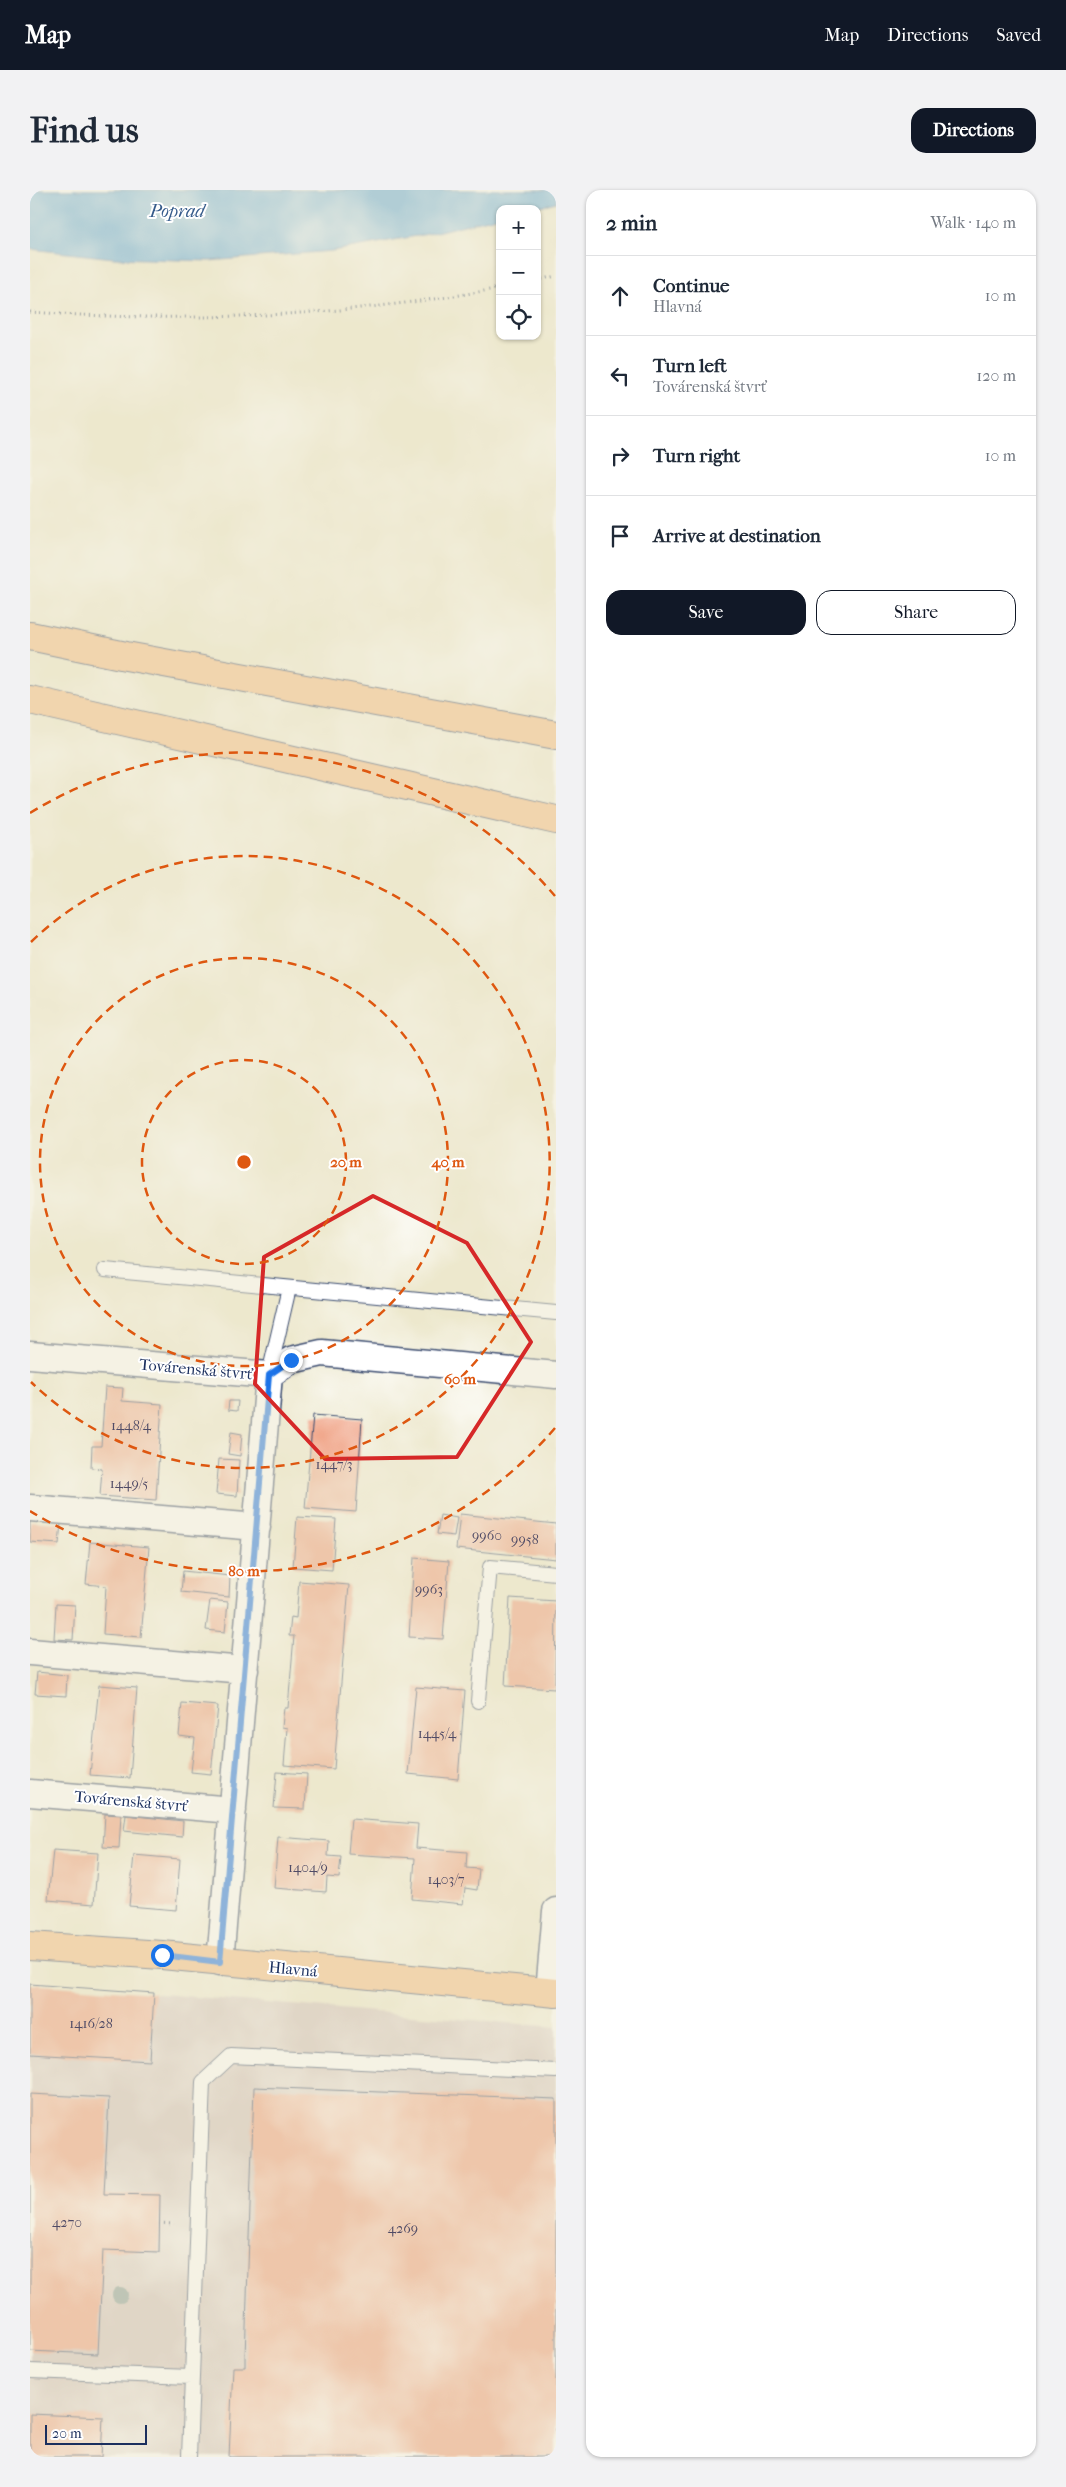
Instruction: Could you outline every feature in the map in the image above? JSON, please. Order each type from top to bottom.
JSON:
[{"type":"main road","points":[[30,636],[135,658],[556,735]]},
{"type":"main road","points":[[30,700],[556,820]]},
{"type":"main road","name":"Hlavná","points":[[30,1946],[553,1992]]},
{"type":"street","points":[[269,1375],[291,1360],[322,1353],[556,1375]]},
{"type":"street","name":"Továrenská štvrť","points":[[30,1354],[269,1375],[220,1962]]},
{"type":"street","points":[[30,1508],[257,1527]]},
{"type":"street","points":[[30,1652],[245,1670]]},
{"type":"street","name":"Továrenská štvrť","points":[[30,1793],[233,1810]]},
{"type":"street","points":[[553,1992],[556,1911]]},
{"type":"lane","points":[[105,1270],[556,1313]]},
{"type":"lane","points":[[269,1375],[290,1288]]},
{"type":"lane","points":[[478,1701],[490,1567],[556,1573]]},
{"type":"lane","points":[[189,2457],[203,2082],[231,2056],[556,2071]]},
{"type":"lane","points":[[30,2371],[192,2377]]},
{"type":"path","points":[[541,279],[556,276]]},
{"type":"path","points":[[30,312],[122,317],[250,315],[359,308],[446,298],[496,289]]},
{"type":"highlighted area","points":[[373,1196],[467,1243],[531,1342],[457,1457],[325,1459],[255,1384],[264,1257]]},
{"type":"shaded area","points":[[30,1985],[556,2027],[556,2457],[30,2457]]},
{"type":"water","name":"Poprad","points":[[30,190],[556,190],[556,202],[541,206],[496,205],[496,217],[428,234],[332,251],[209,261],[114,258],[30,249]]},
{"type":"building","points":[[105,1387],[123,1388],[122,1401],[162,1404],[156,1500],[100,1496],[102,1469],[91,1468],[92,1446],[101,1446]]},
{"type":"building","points":[[229,1401],[238,1401],[237,1411],[228,1410]]},
{"type":"building","points":[[313,1415],[362,1419],[356,1512],[305,1508]]},
{"type":"building","points":[[231,1432],[242,1434],[240,1456],[228,1454]]},
{"type":"building","points":[[219,1459],[239,1460],[237,1496],[216,1494]]},
{"type":"building","points":[[460,1514],[556,1524],[556,1559],[456,1549]]},
{"type":"building","points":[[440,1515],[457,1518],[454,1536],[437,1534]]},
{"type":"building","points":[[297,1517],[336,1519],[332,1570],[293,1567]]},
{"type":"building","points":[[30,1521],[61,1523],[59,1544],[30,1542]]},
{"type":"building","points":[[90,1542],[149,1547],[141,1637],[103,1634],[106,1586],[86,1584]]},
{"type":"building","points":[[414,1558],[449,1561],[443,1639],[409,1637]]},
{"type":"building","points":[[183,1571],[230,1576],[229,1597],[181,1592]]},
{"type":"building","points":[[299,1581],[349,1585],[334,1769],[284,1765],[287,1728],[282,1727],[284,1708],[288,1708],[294,1636],[289,1636],[291,1617],[296,1618]]},
{"type":"building","points":[[510,1598],[556,1601],[555,1689],[505,1686]]},
{"type":"building","points":[[210,1600],[228,1602],[225,1632],[206,1630]]},
{"type":"building","points":[[56,1604],[75,1605],[73,1640],[54,1639]]},
{"type":"building","points":[[37,1672],[67,1675],[66,1696],[35,1694]]},
{"type":"building","points":[[99,1685],[137,1688],[130,1778],[90,1775]]},
{"type":"building","points":[[416,1687],[465,1691],[458,1779],[408,1774]]},
{"type":"building","points":[[182,1703],[218,1706],[211,1774],[191,1772],[195,1738],[179,1736]]},
{"type":"building","points":[[277,1772],[307,1774],[305,1809],[274,1808]]},
{"type":"building","points":[[105,1814],[121,1815],[119,1848],[103,1847]]},
{"type":"building","points":[[126,1815],[183,1821],[182,1837],[124,1831]]},
{"type":"building","points":[[351,1819],[418,1824],[416,1848],[467,1852],[466,1868],[479,1869],[477,1890],[465,1888],[463,1904],[412,1899],[415,1858],[348,1854]]},
{"type":"building","points":[[278,1837],[329,1841],[328,1856],[341,1857],[339,1878],[327,1877],[326,1892],[274,1888]]},
{"type":"building","points":[[53,1850],[98,1853],[94,1904],[48,1900]]},
{"type":"building","points":[[134,1855],[180,1859],[176,1910],[129,1906]]},
{"type":"building","points":[[30,1984],[154,1993],[150,2061],[30,2054]]},
{"type":"building","points":[[254,2087],[556,2099],[556,2457],[229,2457],[233,2367],[245,2367]]},
{"type":"building","points":[[30,2094],[109,2098],[104,2194],[160,2195],[159,2252],[103,2250],[98,2354],[30,2351]]},
{"type":"building","points":[[30,2414],[103,2417],[101,2457],[30,2457]]},
{"type":"route","points":[[162,1955],[220,1962],[269,1375],[291,1360]]}]
